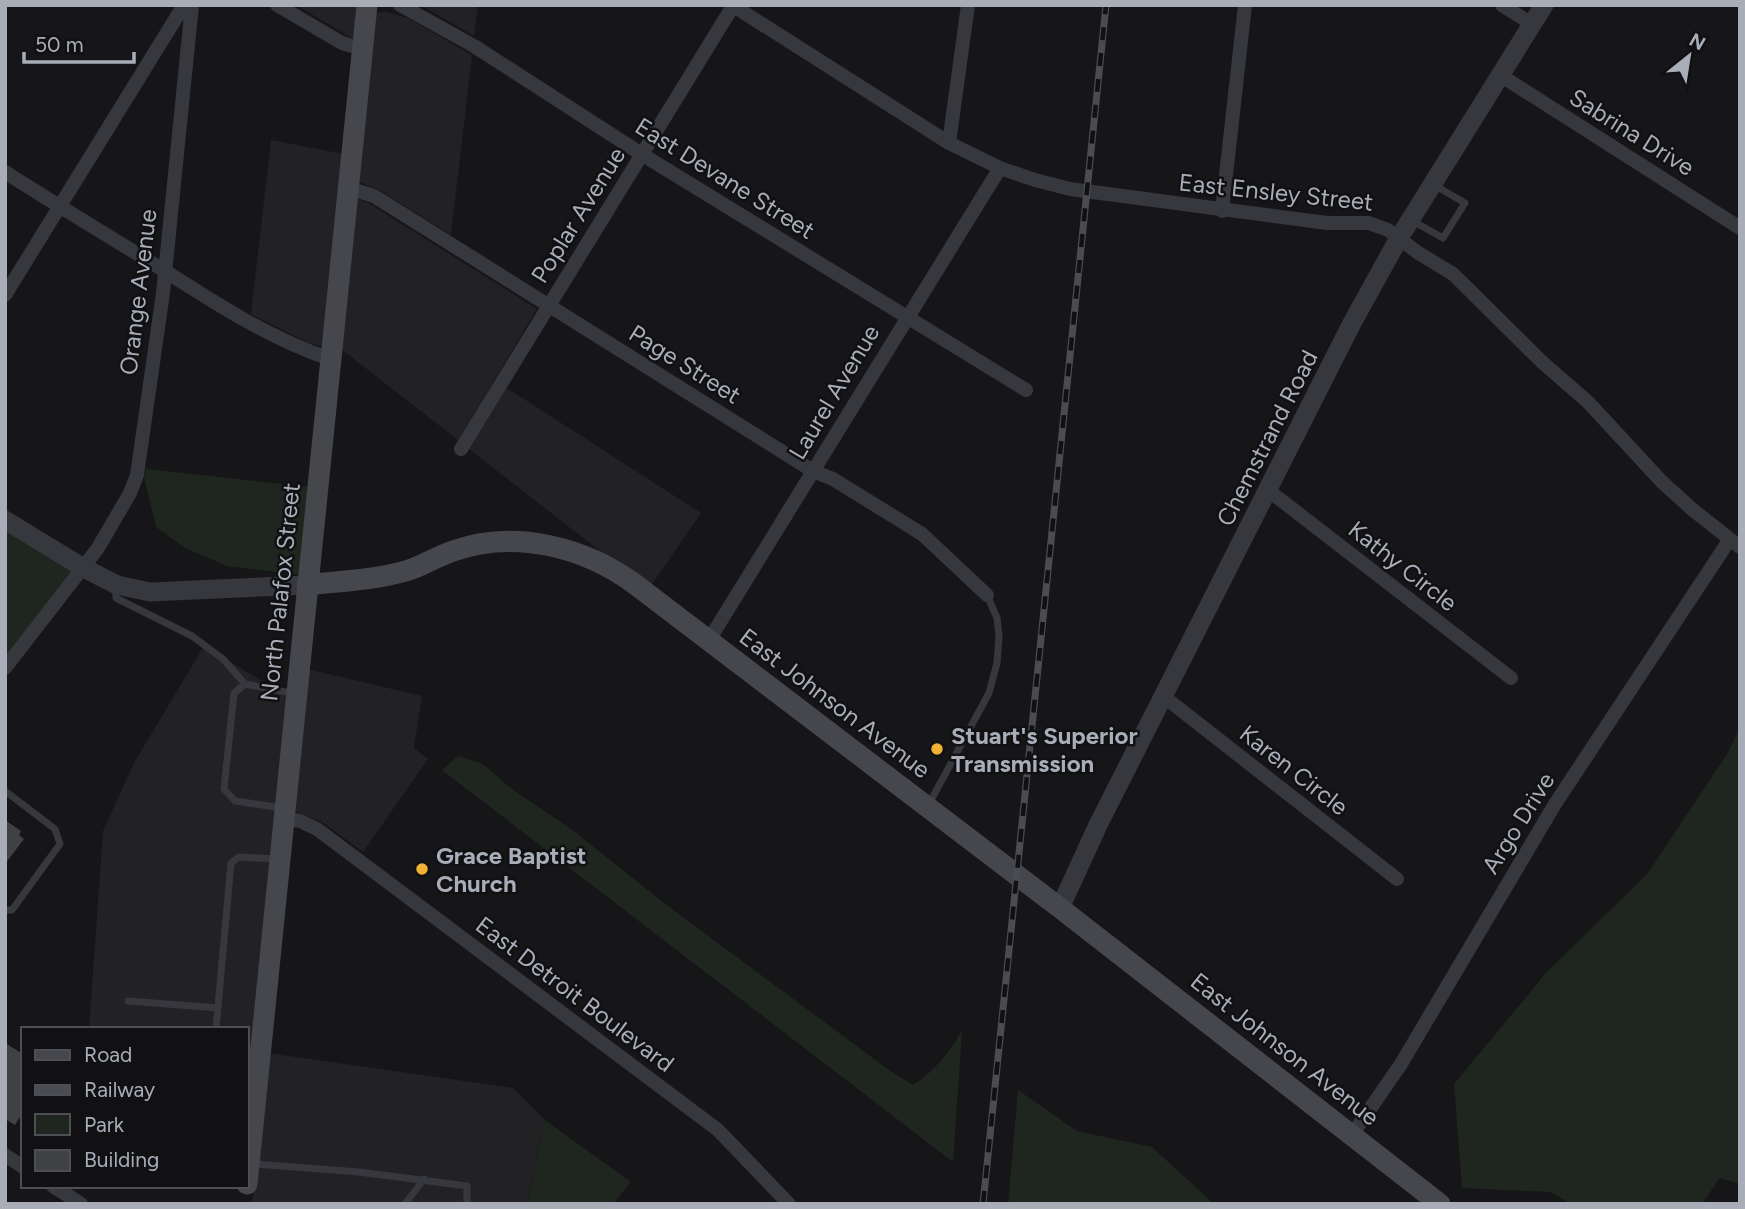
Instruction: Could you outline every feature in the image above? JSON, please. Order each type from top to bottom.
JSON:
[{"type":"main road","name":"North Palafox Street","points":[[248,1166],[258,1042],[280,859],[367,6]]},
{"type":"main road","name":"East Johnson Avenue","points":[[307,585],[407,570],[455,550],[488,542],[518,541],[545,545],[604,564],[709,640],[1060,908],[1440,1204]]},
{"type":"street","points":[[5,295],[184,5]]},
{"type":"street","name":"Orange Avenue","points":[[5,667],[98,548],[130,493],[137,475],[165,271],[192,5]]},
{"type":"street","points":[[277,5],[342,43],[362,49]]},
{"type":"street","points":[[367,6],[373,5]]},
{"type":"street","name":"East Devane Street","points":[[400,5],[474,46],[643,155],[1026,390]]},
{"type":"street","points":[[949,143],[968,5]]},
{"type":"street","points":[[1222,211],[1245,5]]},
{"type":"street","points":[[1502,5],[1532,24]]},
{"type":"street","name":"Chemstrand Road","points":[[1060,908],[1098,825],[1352,323],[1410,219],[1544,5]]},
{"type":"street","name":"Poplar Avenue","points":[[461,449],[733,6]]},
{"type":"street","name":"East Ensley Street","points":[[733,6],[949,143],[1000,168],[1070,189],[1222,211],[1380,226],[1417,253],[1453,274],[1542,362],[1588,401],[1662,482],[1735,543]]},
{"type":"street","name":"Sabrina Drive","points":[[1500,75],[1740,228]]},
{"type":"street","name":"Laurel Avenue","points":[[709,640],[1000,168]]},
{"type":"street","points":[[5,172],[263,330],[330,359]]},
{"type":"street","name":"Page Street","points":[[348,188],[374,196],[813,471],[833,479],[922,534],[987,595]]},
{"type":"street","name":"Kathy Circle","points":[[1268,490],[1511,678]]},
{"type":"street","points":[[5,520],[82,568],[117,585],[150,592],[307,585]]},
{"type":"street","name":"Argo Drive","points":[[1352,1135],[1401,1064],[1555,804],[1735,543]]},
{"type":"street","name":"Karen Circle","points":[[1163,696],[1397,879]]},
{"type":"street","name":"East Detroit Boulevard","points":[[284,813],[317,828],[718,1130],[789,1204]]},
{"type":"street","points":[[5,1155],[21,1166]]},
{"type":"street","points":[[57,1188],[81,1204]]},
{"type":"lane","points":[[1410,219],[1443,238],[1465,202],[1432,184]]},
{"type":"lane","points":[[117,585],[116,598],[192,636],[223,659],[244,684],[296,694]]},
{"type":"lane","points":[[928,807],[989,693],[997,663],[999,636],[997,618],[987,595]]},
{"type":"lane","points":[[244,684],[234,693],[225,789],[234,802],[284,813]]},
{"type":"lane","points":[[5,790],[55,829],[60,844],[12,910],[5,910]]},
{"type":"lane","points":[[216,1027],[231,863],[239,857],[280,859]]},
{"type":"lane","points":[[128,1001],[218,1008]]},
{"type":"lane","points":[[248,1178],[424,1179],[467,1186],[468,1204]]},
{"type":"lane","points":[[405,1204],[424,1179]]},
{"type":"shaded area","points":[[296,5],[359,5],[355,39],[350,37]]},
{"type":"shaded area","points":[[421,5],[478,5],[474,36]]},
{"type":"shaded area","points":[[385,12],[408,18],[472,55],[451,235],[378,189],[356,181],[374,13]]},
{"type":"shaded area","points":[[271,140],[344,154],[324,347],[309,343],[251,314]]},
{"type":"shaded area","points":[[355,198],[370,204],[537,309],[458,440],[341,349]]},
{"type":"shaded area","points":[[507,388],[701,513],[651,586],[605,555],[469,449]]},
{"type":"shaded area","points":[[204,646],[289,697],[248,1102],[248,1027],[89,1027],[103,831],[134,763]]},
{"type":"shaded area","points":[[307,669],[422,696],[414,748],[428,759],[363,852],[322,822],[294,811]]},
{"type":"shaded area","points":[[268,1053],[513,1088],[545,1120],[527,1204],[252,1204]]},
{"type":"green space","points":[[146,469],[310,487],[301,575],[227,566],[185,548],[156,527],[144,477]]},
{"type":"green space","points":[[5,520],[82,567],[5,668]]},
{"type":"green space","points":[[1740,728],[1740,1184],[1720,1178],[1702,1204],[1571,1204],[1551,1192],[1462,1188],[1454,1084],[1546,973],[1648,873],[1727,754]]},
{"type":"green space","points":[[458,756],[483,764],[509,787],[571,829],[668,906],[913,1085],[941,1061],[962,1030],[953,1162],[442,770]]},
{"type":"green space","points":[[1018,1090],[1077,1131],[1152,1147],[1214,1204],[1008,1204]]},
{"type":"green space","points":[[545,1120],[631,1182],[613,1204],[527,1204]]},
{"type":"building","points":[[5,820],[21,831],[19,835],[24,839],[5,864]]},
{"type":"building","points":[[5,1043],[21,1053],[21,1115],[15,1125],[5,1119]]},
{"type":"railway","points":[[983,1204],[1106,5]]},
{"type":"place","name":"Stuart's Superior Transmission","points":[[937,749]]},
{"type":"place","name":"Grace Baptist Church","points":[[422,869]]}]
